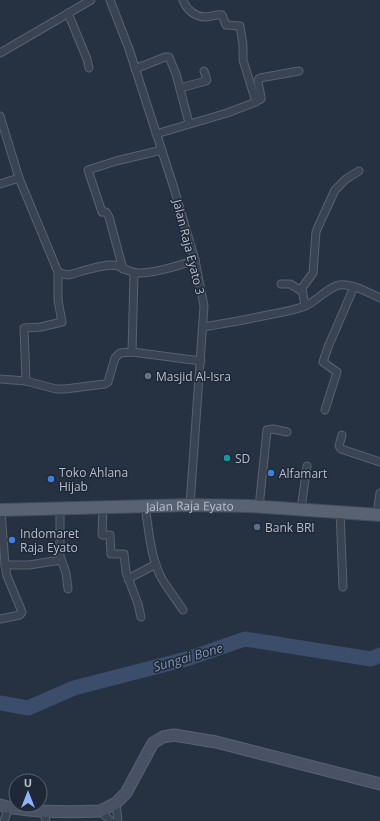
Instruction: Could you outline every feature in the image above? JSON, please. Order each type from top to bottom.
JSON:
[{"type":"main road","name":"Jalan Raja Eyato","points":[[0,510],[190,505],[259,507],[379,514]]},
{"type":"street","points":[[0,53],[91,0]]},
{"type":"street","name":"Jalan Raja Eyato 3","points":[[110,0],[162,150],[195,260],[204,306],[190,505]]},
{"type":"street","points":[[183,0],[185,6],[201,17],[222,15],[226,25],[240,26],[244,66],[256,101]]},
{"type":"street","points":[[68,13],[87,58],[89,68]]},
{"type":"street","points":[[135,69],[168,56],[172,61],[189,123]]},
{"type":"street","points":[[180,88],[206,81],[204,71]]},
{"type":"street","points":[[156,134],[253,104],[261,99],[258,82],[260,78],[299,71]]},
{"type":"street","points":[[0,116],[19,178],[58,272],[58,300],[62,322],[41,327],[24,328],[26,381]]},
{"type":"street","points":[[123,269],[109,217],[106,212],[102,212],[88,170],[116,161],[162,150]]},
{"type":"street","points":[[305,306],[302,291],[303,285],[313,273],[316,232],[332,194],[346,179],[359,171]]},
{"type":"street","points":[[0,184],[19,178]]},
{"type":"street","points":[[58,272],[69,275],[109,266],[117,266],[134,273],[142,273],[195,260]]},
{"type":"street","points":[[132,352],[134,273]]},
{"type":"street","points":[[281,284],[290,284],[302,291]]},
{"type":"street","points":[[203,326],[285,312],[305,306],[338,285],[354,287],[380,298]]},
{"type":"street","points":[[325,410],[337,372],[323,362],[354,287]]},
{"type":"street","points":[[0,379],[26,381],[56,389],[65,389],[105,384],[109,380],[115,358],[120,353],[132,352],[200,361]]},
{"type":"street","points":[[259,507],[267,430],[274,429],[287,432]]},
{"type":"street","points":[[342,435],[339,446],[340,449],[380,462]]},
{"type":"street","points":[[301,510],[307,466]]},
{"type":"street","points":[[379,514],[380,493]]},
{"type":"street","points":[[145,506],[149,535],[156,564],[162,579],[183,610]]},
{"type":"street","points":[[103,507],[102,535],[110,535],[111,554],[124,554],[128,578],[138,604],[141,617]]},
{"type":"street","points":[[60,508],[60,556],[64,564],[68,589]]},
{"type":"street","points":[[0,510],[5,565],[12,590],[22,612],[20,615],[0,619]]},
{"type":"street","points":[[340,511],[343,586]]},
{"type":"street","points":[[5,565],[29,565],[61,560]]},
{"type":"street","points":[[128,578],[156,564]]},
{"type":"street","points":[[4,821],[4,806],[45,816],[100,811],[116,803],[126,792],[153,743],[164,737],[174,735],[216,742],[380,784]]},
{"type":"street","points":[[116,803],[118,821]]},
{"type":"street","points":[[100,811],[111,821]]},
{"type":"waterway","name":"Sungai Bone","points":[[0,703],[28,708],[74,688],[190,658],[245,639],[371,659],[380,655]]},
{"type":"place","name":"Masjid Al-Isra","points":[[148,376]]},
{"type":"place","name":"SD","points":[[227,458]]},
{"type":"place","name":"Alfamart","points":[[271,473]]},
{"type":"place","name":"Toko Ahlana Hijab","points":[[51,479]]},
{"type":"place","name":"Bank BRI","points":[[257,527]]},
{"type":"place","name":"Indomaret Raja Eyato","points":[[12,540]]}]
